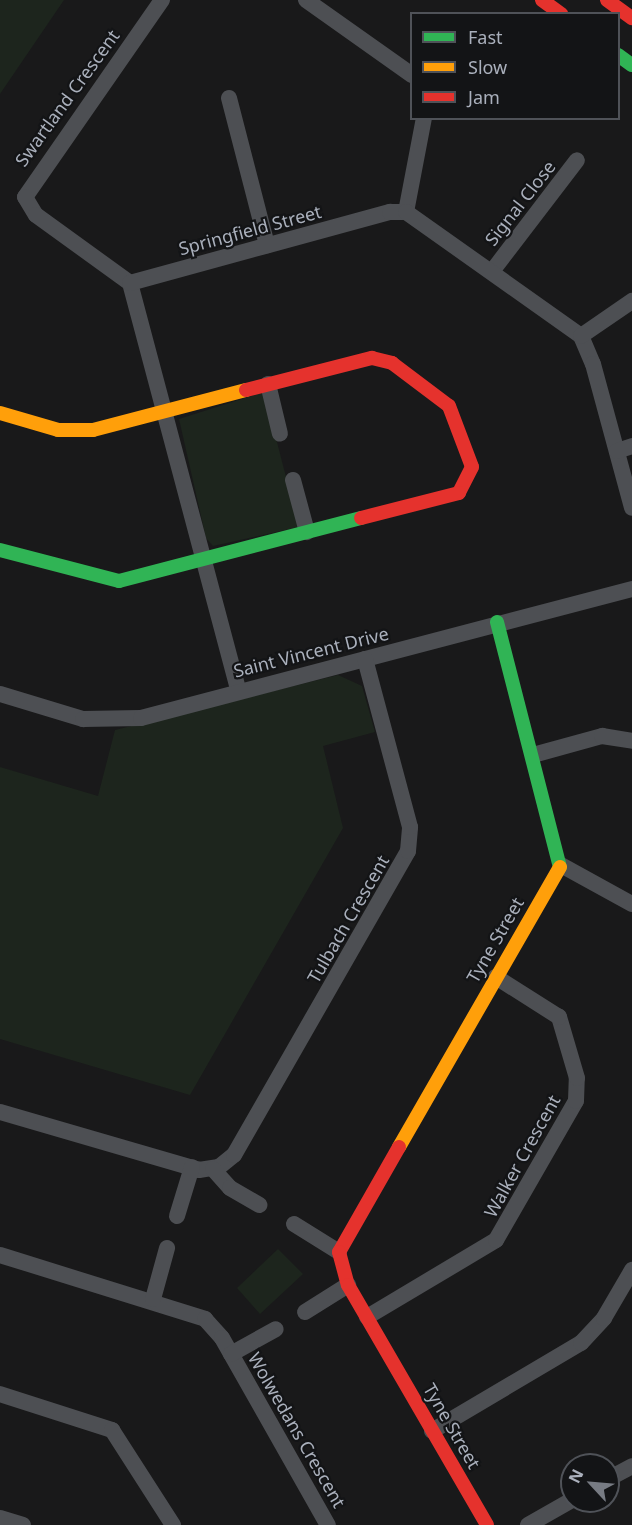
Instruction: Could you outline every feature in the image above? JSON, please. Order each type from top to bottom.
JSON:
[{"type":"main road","points":[[542,0],[558,12]]},
{"type":"main road","points":[[607,0],[632,18]]},
{"type":"main road","points":[[0,413],[73,432],[166,411],[363,359],[392,363],[449,406],[472,467],[459,493],[204,560],[112,581],[0,550]]},
{"type":"main road","points":[[498,622],[561,865]]},
{"type":"main road","name":"Tyne Street","points":[[487,1525],[348,1285],[339,1252],[561,865]]},
{"type":"street","name":"Swartland Crescent","points":[[130,283],[36,215],[25,197],[162,0]]},
{"type":"street","points":[[306,0],[410,74]]},
{"type":"street","points":[[229,98],[267,245]]},
{"type":"street","points":[[424,120],[406,212],[493,270],[580,336],[625,448],[632,508]]},
{"type":"street","name":"Signal Close","points":[[493,270],[578,160]]},
{"type":"street","name":"Springfield Street","points":[[130,283],[390,212],[406,212]]},
{"type":"street","points":[[130,283],[166,411],[238,690]]},
{"type":"street","points":[[580,336],[632,301]]},
{"type":"street","points":[[268,384],[280,434]]},
{"type":"street","points":[[293,480],[306,532]]},
{"type":"street","name":"Saint Vincent Drive","points":[[0,694],[112,722],[632,589]]},
{"type":"street","name":"Tulbach Crescent","points":[[213,1169],[234,1155],[408,851],[410,827],[365,659]]},
{"type":"street","points":[[533,755],[602,736],[632,741]]},
{"type":"street","points":[[561,865],[632,904]]},
{"type":"street","name":"Walker Crescent","points":[[367,1317],[496,1240],[576,1101],[577,1078],[559,1017],[496,977]]},
{"type":"street","points":[[0,1112],[192,1167],[213,1169],[230,1188],[259,1205]]},
{"type":"street","points":[[177,1216],[192,1167]]},
{"type":"street","points":[[294,1224],[339,1252]]},
{"type":"street","points":[[153,1299],[167,1248]]},
{"type":"street","name":"Wolwedans Crescent","points":[[0,1254],[153,1299],[205,1319],[231,1354],[328,1525]]},
{"type":"street","points":[[432,1431],[580,1343],[604,1318],[632,1270]]},
{"type":"street","points":[[305,1312],[348,1285]]},
{"type":"street","name":"Wolwedans Crescent","points":[[231,1354],[276,1329]]},
{"type":"street","points":[[0,1394],[112,1430],[172,1525]]},
{"type":"street","points":[[528,1525],[560,1507]]},
{"type":"street","points":[[0,1518],[22,1525]]},
{"type":"shaded area","points":[[0,0],[64,0],[0,94]]},
{"type":"shaded area","points":[[264,392],[299,527],[213,546],[206,538],[179,419]]},
{"type":"shaded area","points":[[338,675],[362,686],[375,732],[323,746],[343,828],[190,1095],[0,1039],[0,767],[98,796],[115,730]]},
{"type":"shaded area","points":[[278,1249],[303,1274],[260,1314],[237,1288]]},
{"type":"traffic: fast","points":[[620,56],[632,65]]},
{"type":"traffic: fast","points":[[0,550],[119,581],[361,518]]},
{"type":"traffic: fast","points":[[497,622],[560,867]]},
{"type":"traffic: slow","points":[[0,413],[58,430],[93,430],[246,390]]},
{"type":"traffic: slow","points":[[399,1147],[560,867]]},
{"type":"traffic: jam","points":[[542,0],[558,12]]},
{"type":"traffic: jam","points":[[607,0],[632,18]]},
{"type":"traffic: jam","points":[[246,390],[372,358],[392,363],[449,406],[472,467],[459,493],[361,518]]},
{"type":"traffic: jam","points":[[399,1147],[339,1252],[348,1285],[487,1525]]}]
